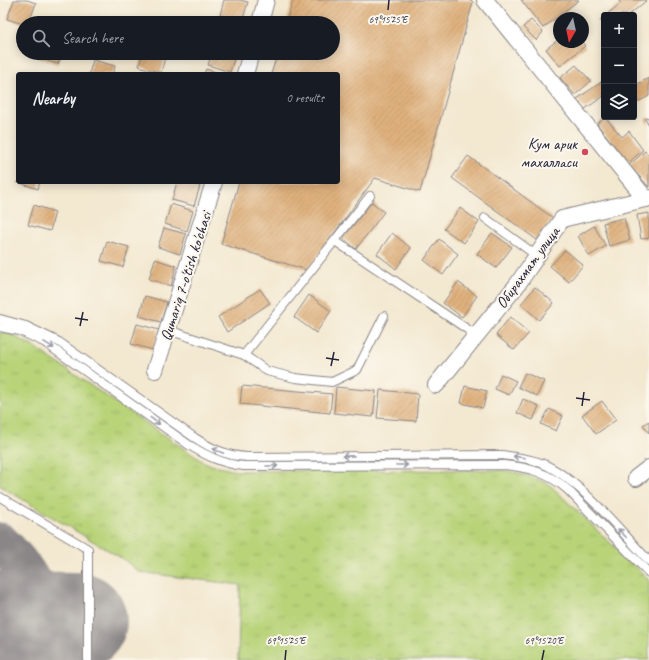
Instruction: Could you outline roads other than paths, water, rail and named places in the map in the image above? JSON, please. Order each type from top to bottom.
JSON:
[{"type":"street","points":[[262,16],[266,0]]},
{"type":"street","points":[[486,0],[647,198]]},
{"type":"street","points":[[246,72],[249,60]]},
{"type":"street","name":"Qumariq 7-o'tish ko'chasi","points":[[155,370],[213,184]]},
{"type":"street","name":"Обирахмат улица","points":[[436,385],[517,285],[562,219],[647,198]]},
{"type":"street","points":[[636,478],[649,468]]},
{"type":"lane","points":[[244,355],[370,196]]},
{"type":"lane","points":[[485,218],[537,256]]},
{"type":"lane","points":[[334,241],[476,335]]},
{"type":"lane","points":[[168,330],[244,355],[267,371],[295,378],[332,382],[357,370],[384,316]]},
{"type":"lane","points":[[0,320],[26,326],[59,342],[195,438],[226,454],[247,457],[502,455],[527,458],[541,463],[560,473],[576,485],[649,561]]},
{"type":"lane","points":[[0,327],[20,330],[44,342],[189,446],[223,463],[244,466],[503,464],[540,472],[553,478],[568,490],[649,573]]},
{"type":"lane","points":[[0,497],[88,549],[88,660]]},
{"type":"place","name":"Кум арик махалласи","points":[[585,152]]}]
